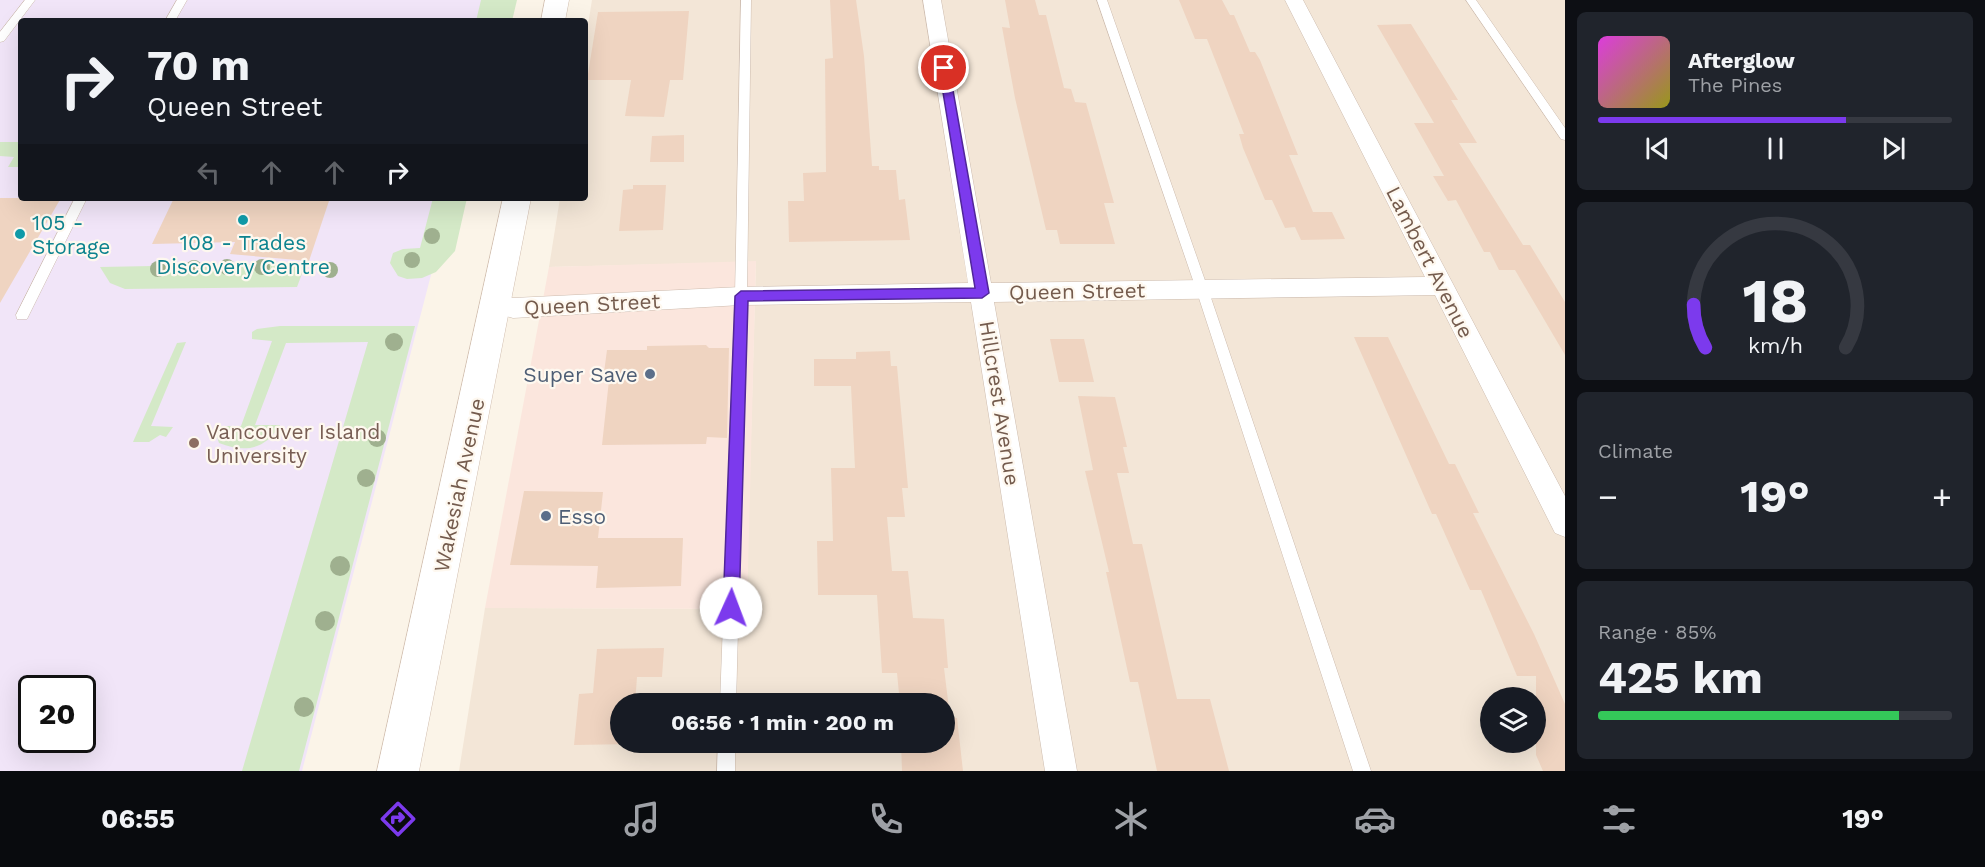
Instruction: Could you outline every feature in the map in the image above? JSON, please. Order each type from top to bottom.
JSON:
[{"type":"main road","points":[[554,18],[557,0]]},
{"type":"main road","name":"Wakesiah Avenue","points":[[398,771],[516,201]]},
{"type":"street","name":"Hillcrest Avenue","points":[[932,0],[1061,771]]},
{"type":"street","name":"Lambert Avenue","points":[[1294,0],[1565,524]]},
{"type":"street","name":"Queen Street","points":[[497,303],[513,308],[741,296],[1443,286]]},
{"type":"lane","points":[[0,39],[30,0]]},
{"type":"lane","points":[[172,18],[182,0]]},
{"type":"lane","points":[[728,693],[741,296],[746,0]]},
{"type":"lane","points":[[1101,0],[1202,289],[1362,771]]},
{"type":"lane","points":[[1471,0],[1565,136]]},
{"type":"lane","points":[[22,315],[79,201]]},
{"type":"lane","points":[[726,771],[727,753]]},
{"type":"shaded area","name":"Vancouver Island University","points":[[0,0],[502,0],[498,18],[18,18],[18,201],[450,201],[302,771],[0,771]]},
{"type":"shaded area","points":[[592,0],[1565,0],[1565,771],[459,771],[485,608],[746,609],[756,262],[549,267],[560,201],[588,201],[588,25]]},
{"type":"shaded area","points":[[756,261],[747,609],[485,608],[549,267]]},
{"type":"green space","points":[[481,0],[517,0],[513,18],[477,18]]},
{"type":"green space","points":[[0,142],[18,142],[18,167],[8,167],[14,157],[0,156]]},
{"type":"green space","points":[[432,201],[466,201],[455,251],[436,272],[422,278],[407,279],[398,276],[390,263],[393,253],[403,249],[420,248]]},
{"type":"green space","points":[[306,263],[297,287],[125,289],[110,283],[100,267]]},
{"type":"green space","points":[[280,326],[415,326],[299,771],[242,771],[368,342],[286,343],[255,425],[280,425],[268,440],[254,447],[237,448],[219,443],[217,437],[219,426],[241,426],[272,341],[252,339],[252,332],[257,329]]},
{"type":"green space","points":[[186,342],[151,426],[173,427],[166,437],[160,435],[149,442],[133,442],[177,343]]},
{"type":"building","points":[[830,0],[856,0],[864,56],[872,166],[879,166],[879,170],[896,170],[899,200],[905,199],[910,240],[789,242],[788,201],[804,201],[803,173],[826,172],[825,59],[833,58]]},
{"type":"building","points":[[1005,0],[1035,0],[1039,15],[1046,15],[1064,88],[1071,89],[1075,102],[1086,103],[1114,203],[1104,203],[1115,244],[1060,244],[1057,230],[1046,230],[1015,98],[1002,27],[1010,28]]},
{"type":"building","points":[[1179,0],[1222,0],[1230,15],[1234,15],[1250,52],[1255,52],[1260,60],[1298,155],[1289,155],[1313,212],[1332,212],[1345,239],[1301,240],[1295,227],[1285,228],[1272,200],[1265,200],[1243,148],[1239,134],[1244,134],[1207,39],[1195,39]]},
{"type":"building","points":[[689,11],[683,80],[670,80],[664,117],[625,116],[631,80],[588,80],[598,12]]},
{"type":"building","points":[[1411,24],[1458,100],[1451,100],[1477,143],[1459,143],[1523,245],[1530,245],[1565,302],[1565,355],[1515,270],[1499,270],[1490,252],[1484,252],[1456,200],[1448,201],[1433,176],[1444,176],[1414,123],[1434,123],[1377,25]]},
{"type":"building","points":[[684,135],[684,162],[650,162],[652,136]]},
{"type":"building","points":[[633,185],[666,185],[663,230],[619,231],[623,190],[633,189]]},
{"type":"building","name":"105 - Storage","points":[[0,198],[18,198],[18,201],[59,201],[0,303]]},
{"type":"building","name":"108 - Trades Discovery Centre","points":[[173,201],[329,201],[309,261],[230,254],[235,242],[152,244]]},
{"type":"building","points":[[1354,337],[1388,337],[1449,464],[1455,464],[1479,513],[1473,513],[1534,634],[1565,704],[1565,771],[1543,771],[1536,755],[1536,753],[1546,753],[1546,687],[1536,687],[1536,676],[1517,676],[1481,590],[1470,590],[1436,514],[1432,514]]},
{"type":"building","points":[[1050,339],[1084,339],[1094,382],[1059,382]]},
{"type":"building","points":[[706,345],[709,348],[729,348],[727,438],[707,437],[706,444],[602,445],[609,380],[603,380],[607,350],[647,350],[647,346]]},
{"type":"building","points":[[890,351],[891,366],[897,366],[908,488],[902,488],[905,517],[887,517],[892,571],[908,571],[913,618],[944,619],[948,668],[944,668],[947,693],[899,693],[897,673],[882,673],[877,595],[818,595],[817,541],[833,541],[831,468],[855,468],[851,386],[814,386],[814,359],[856,359],[856,352]]},
{"type":"building","points":[[1078,396],[1115,397],[1127,447],[1123,447],[1129,473],[1117,473],[1133,544],[1142,544],[1177,699],[1210,699],[1229,771],[1157,771],[1138,682],[1130,682],[1106,572],[1109,572],[1085,471],[1093,470]]},
{"type":"building","points":[[524,491],[603,492],[598,538],[683,538],[681,586],[596,588],[598,566],[510,565]]},
{"type":"building","points":[[664,648],[662,677],[637,677],[636,693],[610,693],[610,744],[574,745],[579,694],[593,693],[597,649]]},
{"type":"building","points":[[955,718],[957,718],[963,771],[902,771],[901,753],[955,753]]},
{"type":"place","name":"108 - Trades Discovery Centre","points":[[243,220]]},
{"type":"place","name":"105 - Storage","points":[[20,234]]},
{"type":"place","name":"Super Save","points":[[650,374]]},
{"type":"place","name":"Vancouver Island University","points":[[194,443]]},
{"type":"place","name":"Esso","points":[[546,516]]},
{"type":"route","points":[[731,608],[741,296],[982,293],[944,68]]}]
